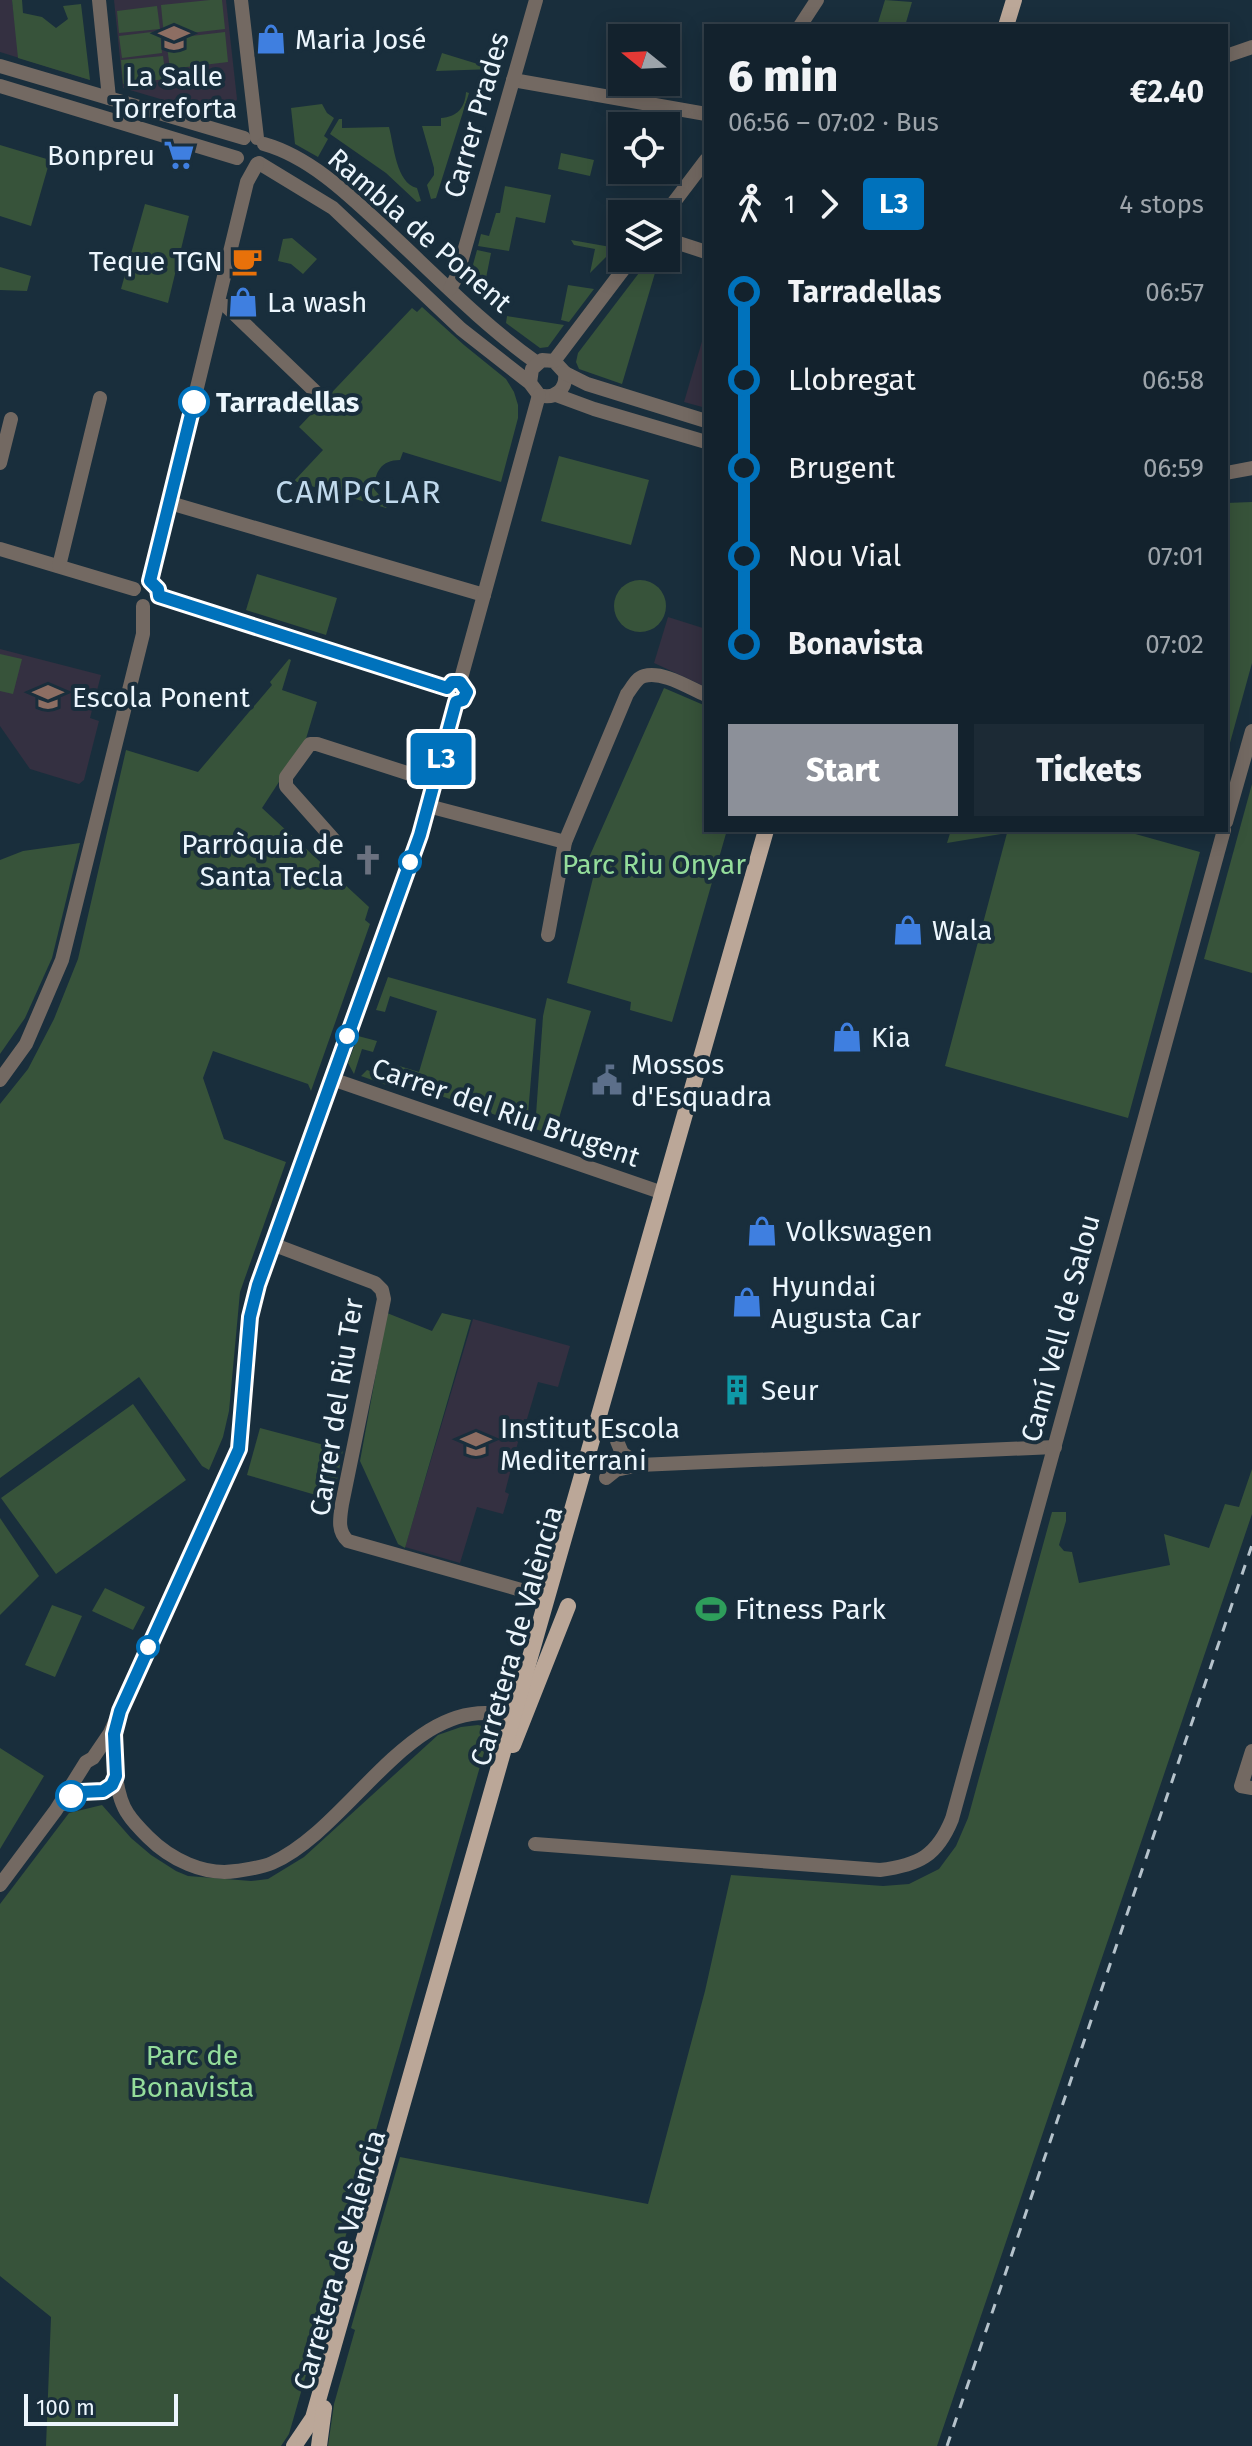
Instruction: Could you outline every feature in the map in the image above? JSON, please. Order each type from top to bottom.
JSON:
[{"type":"main road","points":[[999,24],[1006,0]]},
{"type":"main road","points":[[1007,24],[1014,0]]},
{"type":"main road","name":"Carretera de València","points":[[294,2446],[313,2418],[765,832]]},
{"type":"main road","name":"Carretera de València","points":[[319,2446],[323,2412],[774,832]]},
{"type":"main road","points":[[509,1754],[568,1606]]},
{"type":"street","points":[[99,0],[109,98]]},
{"type":"street","points":[[150,581],[247,182],[265,156],[253,139],[254,118],[241,0]]},
{"type":"street","name":"Carrer Prades","points":[[450,289],[457,276],[536,0]]},
{"type":"street","points":[[801,24],[817,0]]},
{"type":"street","points":[[1228,55],[1252,47]]},
{"type":"street","name":"Rambla de Ponent","points":[[0,66],[253,139],[294,157],[327,177],[498,334],[537,363]]},
{"type":"street","points":[[513,80],[704,114]]},
{"type":"street","points":[[0,86],[252,166],[258,164]]},
{"type":"street","points":[[247,182],[236,147],[253,139]]},
{"type":"street","points":[[676,200],[704,163]]},
{"type":"street","name":"Rambla de Ponent","points":[[258,164],[333,208],[461,329],[534,389]]},
{"type":"street","points":[[680,244],[704,251]]},
{"type":"street","points":[[554,361],[621,272]]},
{"type":"street","points":[[218,304],[226,306],[322,398]]},
{"type":"street","points":[[453,685],[484,595],[534,389],[529,376],[537,363],[554,361],[565,373],[587,384],[704,420]]},
{"type":"street","points":[[556,395],[565,385],[565,373]]},
{"type":"street","points":[[534,389],[704,441]]},
{"type":"street","points":[[59,566],[100,398]]},
{"type":"street","points":[[0,463],[11,419]]},
{"type":"street","points":[[1228,473],[1250,471]]},
{"type":"street","points":[[170,503],[484,595]]},
{"type":"street","points":[[0,549],[134,589]]},
{"type":"street","points":[[134,589],[140,582],[150,581]]},
{"type":"street","points":[[134,589],[136,601],[143,606],[154,604],[159,596],[158,589],[150,581]]},
{"type":"street","points":[[93,1758],[110,1733],[239,1449],[250,1317],[272,1244],[428,806],[456,702],[466,696],[466,688],[159,596]]},
{"type":"street","points":[[0,1080],[26,1044],[62,960],[143,634],[143,606]]},
{"type":"street","points":[[548,935],[565,842],[627,694],[644,676],[662,677],[704,694]]},
{"type":"street","points":[[1228,815],[1252,731]]},
{"type":"street","points":[[334,840],[286,786],[286,777],[310,744],[435,782]]},
{"type":"street","points":[[428,806],[565,842]]},
{"type":"street","name":"Camí Vell de Salou","points":[[535,1844],[880,1870],[903,1867],[921,1860],[934,1851],[944,1838],[955,1808],[1223,832]]},
{"type":"street","name":"Carrer del Riu Brugent","points":[[332,1079],[663,1193]]},
{"type":"street","name":"Carrer del Riu Ter","points":[[272,1244],[375,1283],[382,1290],[384,1299],[342,1504],[340,1528],[343,1536],[348,1541],[546,1597]]},
{"type":"street","points":[[617,1441],[622,1453],[639,1465]]},
{"type":"street","points":[[606,1478],[616,1470],[639,1465],[1055,1447]]},
{"type":"street","points":[[120,1711],[114,1734],[115,1772],[125,1808]]},
{"type":"street","points":[[81,1771],[83,1783],[125,1808],[161,1849],[191,1865],[226,1872],[270,1864],[316,1834],[416,1738],[437,1723],[470,1712],[512,1717]]},
{"type":"street","points":[[1247,1787],[1252,1751]]},
{"type":"street","points":[[0,1885],[56,1810],[86,1762],[103,1757],[115,1772]]},
{"type":"street","points":[[56,1810],[71,1796],[112,1785],[115,1772]]},
{"type":"shaded area","points":[[0,0],[12,0],[15,24],[90,80],[0,52]]},
{"type":"shaded area","name":"La Salle Torreforta","points":[[114,0],[226,0],[237,99],[230,114],[218,116],[123,88]]},
{"type":"shaded area","points":[[704,335],[704,407],[684,402]]},
{"type":"shaded area","points":[[668,617],[704,628],[704,686],[654,663]]},
{"type":"shaded area","name":"Escola Ponent","points":[[0,649],[101,675],[90,718],[99,721],[84,780],[79,784],[30,769],[0,726]]},
{"type":"shaded area","name":"Institut Escola Mediterrani","points":[[473,1319],[570,1346],[558,1387],[538,1382],[527,1419],[524,1419],[505,1492],[509,1494],[503,1514],[477,1507],[460,1563],[405,1547]]},
{"type":"green space","points":[[12,0],[22,0],[23,13],[42,17],[56,28],[68,19],[63,6],[81,4],[90,80],[18,58]]},
{"type":"green space","points":[[222,0],[225,29],[164,36],[161,5]]},
{"type":"green space","points":[[885,0],[912,2],[906,24],[878,24]]},
{"type":"green space","points":[[157,6],[160,29],[119,33],[117,11]]},
{"type":"green space","points":[[160,31],[162,53],[122,58],[119,36]]},
{"type":"green space","points":[[225,32],[228,62],[170,69],[166,39]]},
{"type":"green space","points":[[442,53],[494,69],[436,71]]},
{"type":"green space","points":[[163,56],[166,79],[123,84],[121,60]]},
{"type":"green space","points":[[466,92],[469,93],[436,198],[431,199],[427,185],[434,175],[434,168],[422,126],[441,126],[441,118],[456,114],[462,107]]},
{"type":"green space","points":[[322,104],[334,118],[324,136],[328,139],[318,157],[295,144],[291,108]]},
{"type":"green space","points":[[342,119],[342,128],[389,127],[400,172],[410,185],[417,188],[421,201],[417,202],[386,173],[330,134]]},
{"type":"green space","points":[[0,145],[50,160],[31,226],[0,216]]},
{"type":"green space","points":[[561,153],[594,160],[590,176],[558,169]]},
{"type":"green space","points":[[505,186],[551,195],[545,223],[516,217],[509,251],[478,246],[481,234],[489,236],[496,213],[500,213]]},
{"type":"green space","points":[[145,204],[189,216],[168,303],[121,289]]},
{"type":"green space","points":[[292,238],[317,259],[303,274],[291,264],[278,261],[283,239]]},
{"type":"green space","points":[[571,240],[608,247],[608,255],[590,273],[595,249],[574,245]]},
{"type":"green space","points":[[477,250],[491,253],[483,293],[475,292],[471,272]]},
{"type":"green space","points":[[0,267],[31,276],[27,291],[0,290]]},
{"type":"green space","points":[[640,272],[655,273],[622,384],[579,369],[576,362],[578,353]]},
{"type":"green space","points":[[568,285],[594,289],[569,322],[561,320]]},
{"type":"green space","points":[[422,307],[506,379],[514,392],[518,418],[501,482],[403,452],[400,460],[388,462],[380,468],[376,477],[374,489],[388,505],[386,508],[294,481],[323,450],[299,427],[412,308],[417,312]]},
{"type":"green space","points":[[507,316],[564,325],[548,347],[540,348],[506,323]]},
{"type":"green space","points":[[559,456],[649,480],[631,545],[541,521]]},
{"type":"green space","points":[[1252,502],[1252,663],[1228,750],[1228,503]]},
{"type":"green space","points":[[257,574],[337,598],[326,635],[246,610]]},
{"type":"green space","points":[[640,580],[658,588],[666,606],[658,624],[640,632],[622,624],[614,606],[622,588]]},
{"type":"green space","points":[[0,654],[22,659],[13,694],[0,691]]},
{"type":"green space","points":[[289,659],[282,690],[317,702],[305,742],[262,808],[369,907],[365,920],[370,924],[311,1091],[308,1084],[213,1051],[203,1078],[224,1139],[286,1162],[240,1292],[229,1411],[223,1437],[209,1470],[202,1466],[139,1377],[0,1478],[0,1104],[28,1069],[54,1019],[78,959],[126,750],[198,772],[272,685],[270,682]]},
{"type":"green space","name":"Parc Riu Onyar","points":[[664,688],[704,705],[704,832],[726,832],[672,1022],[630,1010],[631,1002],[567,983],[593,878],[587,862]]},
{"type":"green space","points":[[1252,784],[1252,973],[1204,959]]},
{"type":"green space","points":[[950,832],[1128,832],[1200,852],[1128,1118],[945,1066],[1007,833],[947,843]]},
{"type":"green space","points":[[80,843],[52,958],[25,1018],[0,1054],[0,860],[23,851]]},
{"type":"green space","points":[[388,977],[536,1019],[527,1126],[398,1081],[395,1088],[361,1076],[367,1070],[392,1079],[396,1065],[419,1072],[437,1011],[390,996],[385,1012],[376,1010]]},
{"type":"green space","points":[[547,998],[591,1011],[554,1135],[535,1129]]},
{"type":"green space","points":[[358,1036],[377,1041],[373,1052],[362,1049],[354,1074],[348,1063]]},
{"type":"green space","points":[[387,1313],[432,1331],[442,1313],[471,1320],[405,1548],[398,1544],[360,1461]]},
{"type":"green space","points":[[133,1404],[186,1480],[56,1574],[1,1498]]},
{"type":"green space","points":[[260,1428],[343,1450],[333,1500],[247,1475]]},
{"type":"green space","points":[[1252,1469],[1252,1514],[937,2446],[328,2446],[334,2404],[355,2330],[351,2328],[400,2157],[648,2204],[705,1991],[731,1875],[883,1886],[909,1884],[939,1869],[956,1846],[968,1818],[1052,1512],[1066,1512],[1059,1545],[1064,1551],[1072,1552],[1079,1583],[1170,1565],[1164,1534],[1209,1548],[1225,1504],[1239,1507]]},
{"type":"green space","points":[[0,1518],[39,1576],[0,1615]]},
{"type":"green space","points":[[105,1588],[145,1607],[133,1630],[92,1611]]},
{"type":"green space","points":[[52,1605],[82,1616],[55,1677],[25,1665]]},
{"type":"green space","name":"Parc de Bonavista","points":[[478,1725],[491,1728],[289,2434],[281,2446],[46,2446],[51,2317],[0,2276],[0,1904],[69,1813],[102,1805],[131,1838],[176,1871],[188,1876],[251,1881],[268,1879],[304,1857],[438,1735]]},
{"type":"green space","points":[[0,1748],[44,1776],[0,1849]]},
{"type":"railway","points":[[947,2446],[1252,1545]]},
{"type":"bus line","name":"L3","points":[[71,1796],[81,1792],[103,1791],[112,1785],[116,1776],[114,1734],[120,1711],[239,1449],[250,1317],[258,1285],[420,835],[456,702],[463,700],[467,692],[460,682],[452,682],[447,688],[159,596],[156,585],[150,581],[194,402]]},
{"type":"place","name":"La Salle Torreforta","points":[[174,38]]},
{"type":"place","name":"Maria José","points":[[271,39]]},
{"type":"place","name":"Bonpreu","points":[[179,155]]},
{"type":"place","name":"Teque TGN","points":[[247,261]]},
{"type":"place","name":"La wash","points":[[243,302]]},
{"type":"place","name":"Tarradellas","points":[[194,402]]},
{"type":"place","name":"Escola Ponent","points":[[48,697]]},
{"type":"place","name":"Parròquia de Santa Tecla","points":[[368,860]]},
{"type":"place","name":"Wala","points":[[908,930]]},
{"type":"place","name":"Kia","points":[[847,1037]]},
{"type":"place","name":"Mossos d'Esquadra","points":[[607,1080]]},
{"type":"place","name":"Volkswagen","points":[[762,1231]]},
{"type":"place","name":"Hyundai Augusta Car","points":[[747,1302]]},
{"type":"place","name":"Seur","points":[[737,1390]]},
{"type":"place","name":"Institut Escola Mediterrani","points":[[476,1444]]},
{"type":"place","name":"Fitness Park","points":[[711,1609]]},
{"type":"district","name":"CAMPCLAR","points":[[359,492]]}]
